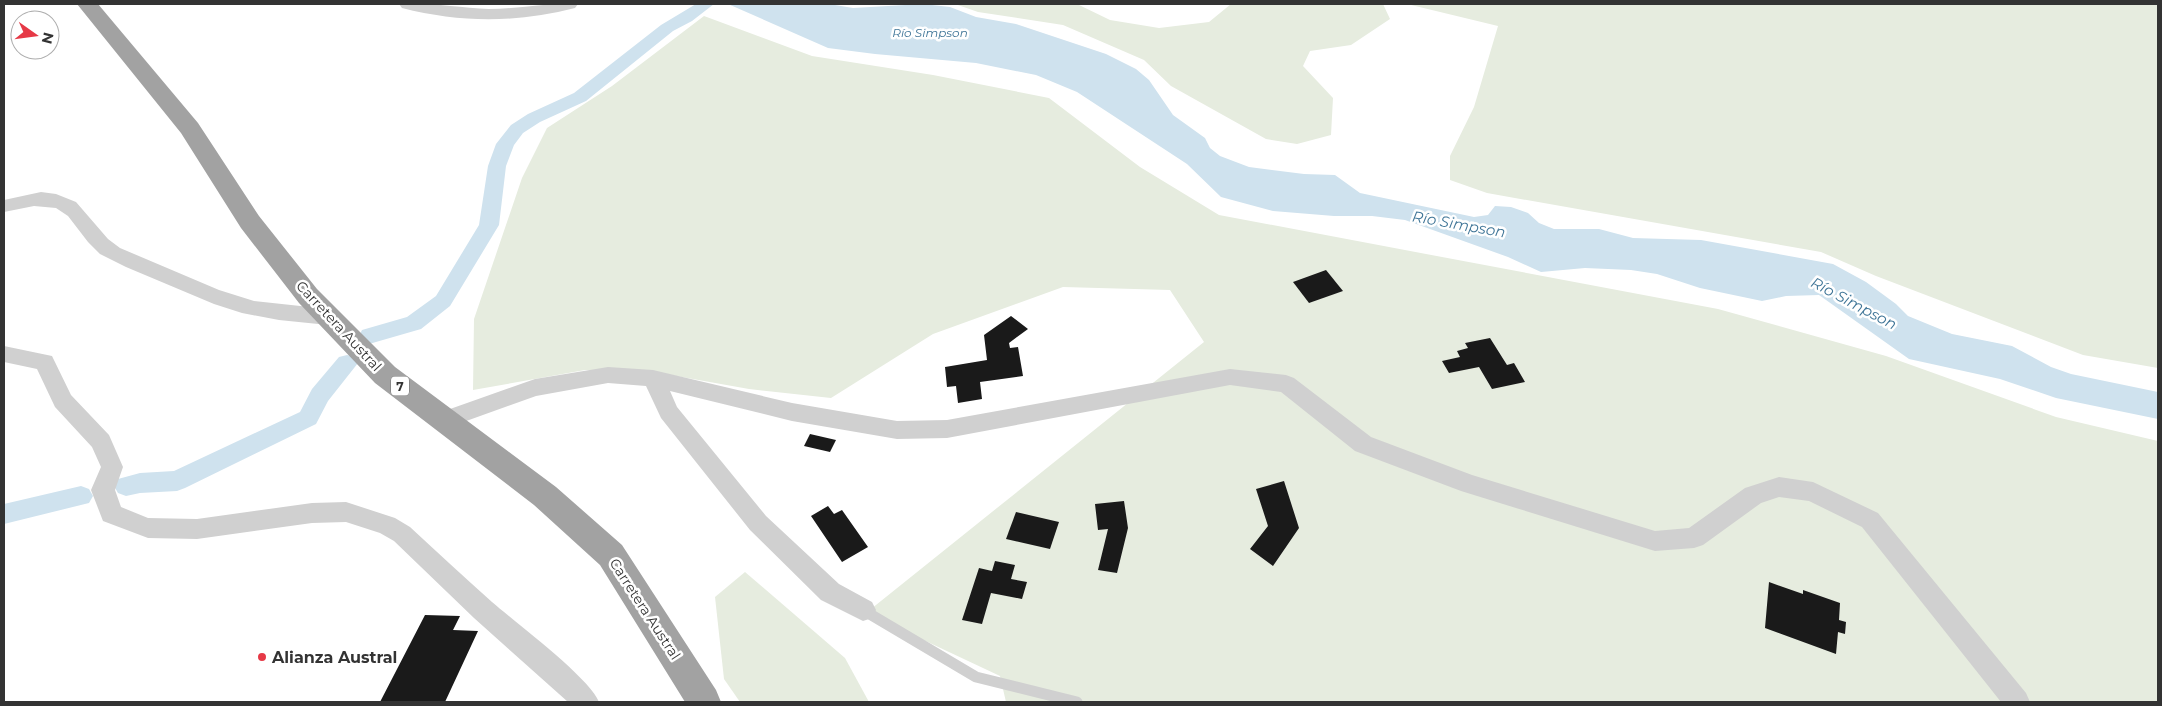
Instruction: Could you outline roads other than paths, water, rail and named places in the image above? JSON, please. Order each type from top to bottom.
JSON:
[{"type":"highway","name":"Carretera Austral","points":[[87,4],[190,128],[250,222],[308,296],[385,375],[545,496],[611,556],[704,702]]},
{"type":"street","points":[[409,4],[431,9],[480,15],[515,15],[568,4]]},
{"type":"street","points":[[4,206],[27,199],[50,198],[66,204],[79,214],[89,232],[107,249],[136,263],[231,302],[280,312],[328,317]]},
{"type":"street","points":[[4,354],[44,362],[63,401],[101,442],[112,467],[103,490],[110,514],[148,528],[197,529],[312,513],[346,512],[387,525],[402,534],[483,610],[586,702]]},
{"type":"street","points":[[444,420],[535,388],[608,375],[653,378],[792,412],[897,430],[947,429],[1230,377],[1286,384],[1363,444],[1470,484],[1655,541],[1694,538],[1753,495],[1778,487],[1813,492],[1870,520],[2017,702]]},
{"type":"street","points":[[653,378],[669,412],[758,523],[830,592],[863,610]]},
{"type":"lane","points":[[863,610],[976,676],[1077,702]]},
{"type":"water","name":"Río Simpson","points":[[728,4],[829,4],[853,8],[923,4],[950,7],[976,17],[1016,24],[1106,54],[1136,69],[1149,80],[1173,115],[1205,138],[1210,148],[1220,156],[1249,167],[1304,174],[1335,175],[1360,193],[1474,217],[1488,215],[1495,206],[1511,207],[1528,213],[1539,223],[1554,229],[1599,229],[1633,238],[1701,240],[1833,264],[1866,282],[1896,304],[1908,316],[1952,334],[2012,346],[2051,367],[2071,374],[2158,392],[2158,419],[2056,398],[2000,379],[1909,359],[1819,295],[1786,296],[1762,301],[1700,288],[1657,274],[1631,270],[1585,268],[1541,272],[1508,257],[1405,220],[1372,216],[1334,216],[1273,211],[1221,197],[1187,164],[1077,92],[1036,75],[976,63],[828,48]]},
{"type":"waterway","points":[[369,336],[414,323],[443,301],[489,225],[497,166],[505,144],[517,129],[534,118],[580,97],[667,28],[706,4]]},
{"type":"waterway","points":[[126,486],[140,483],[177,481],[308,418],[320,395],[347,363]]},
{"type":"waterway","points":[[4,514],[81,496]]},
{"type":"place","name":"Alianza Austral","points":[[262,657]]}]
